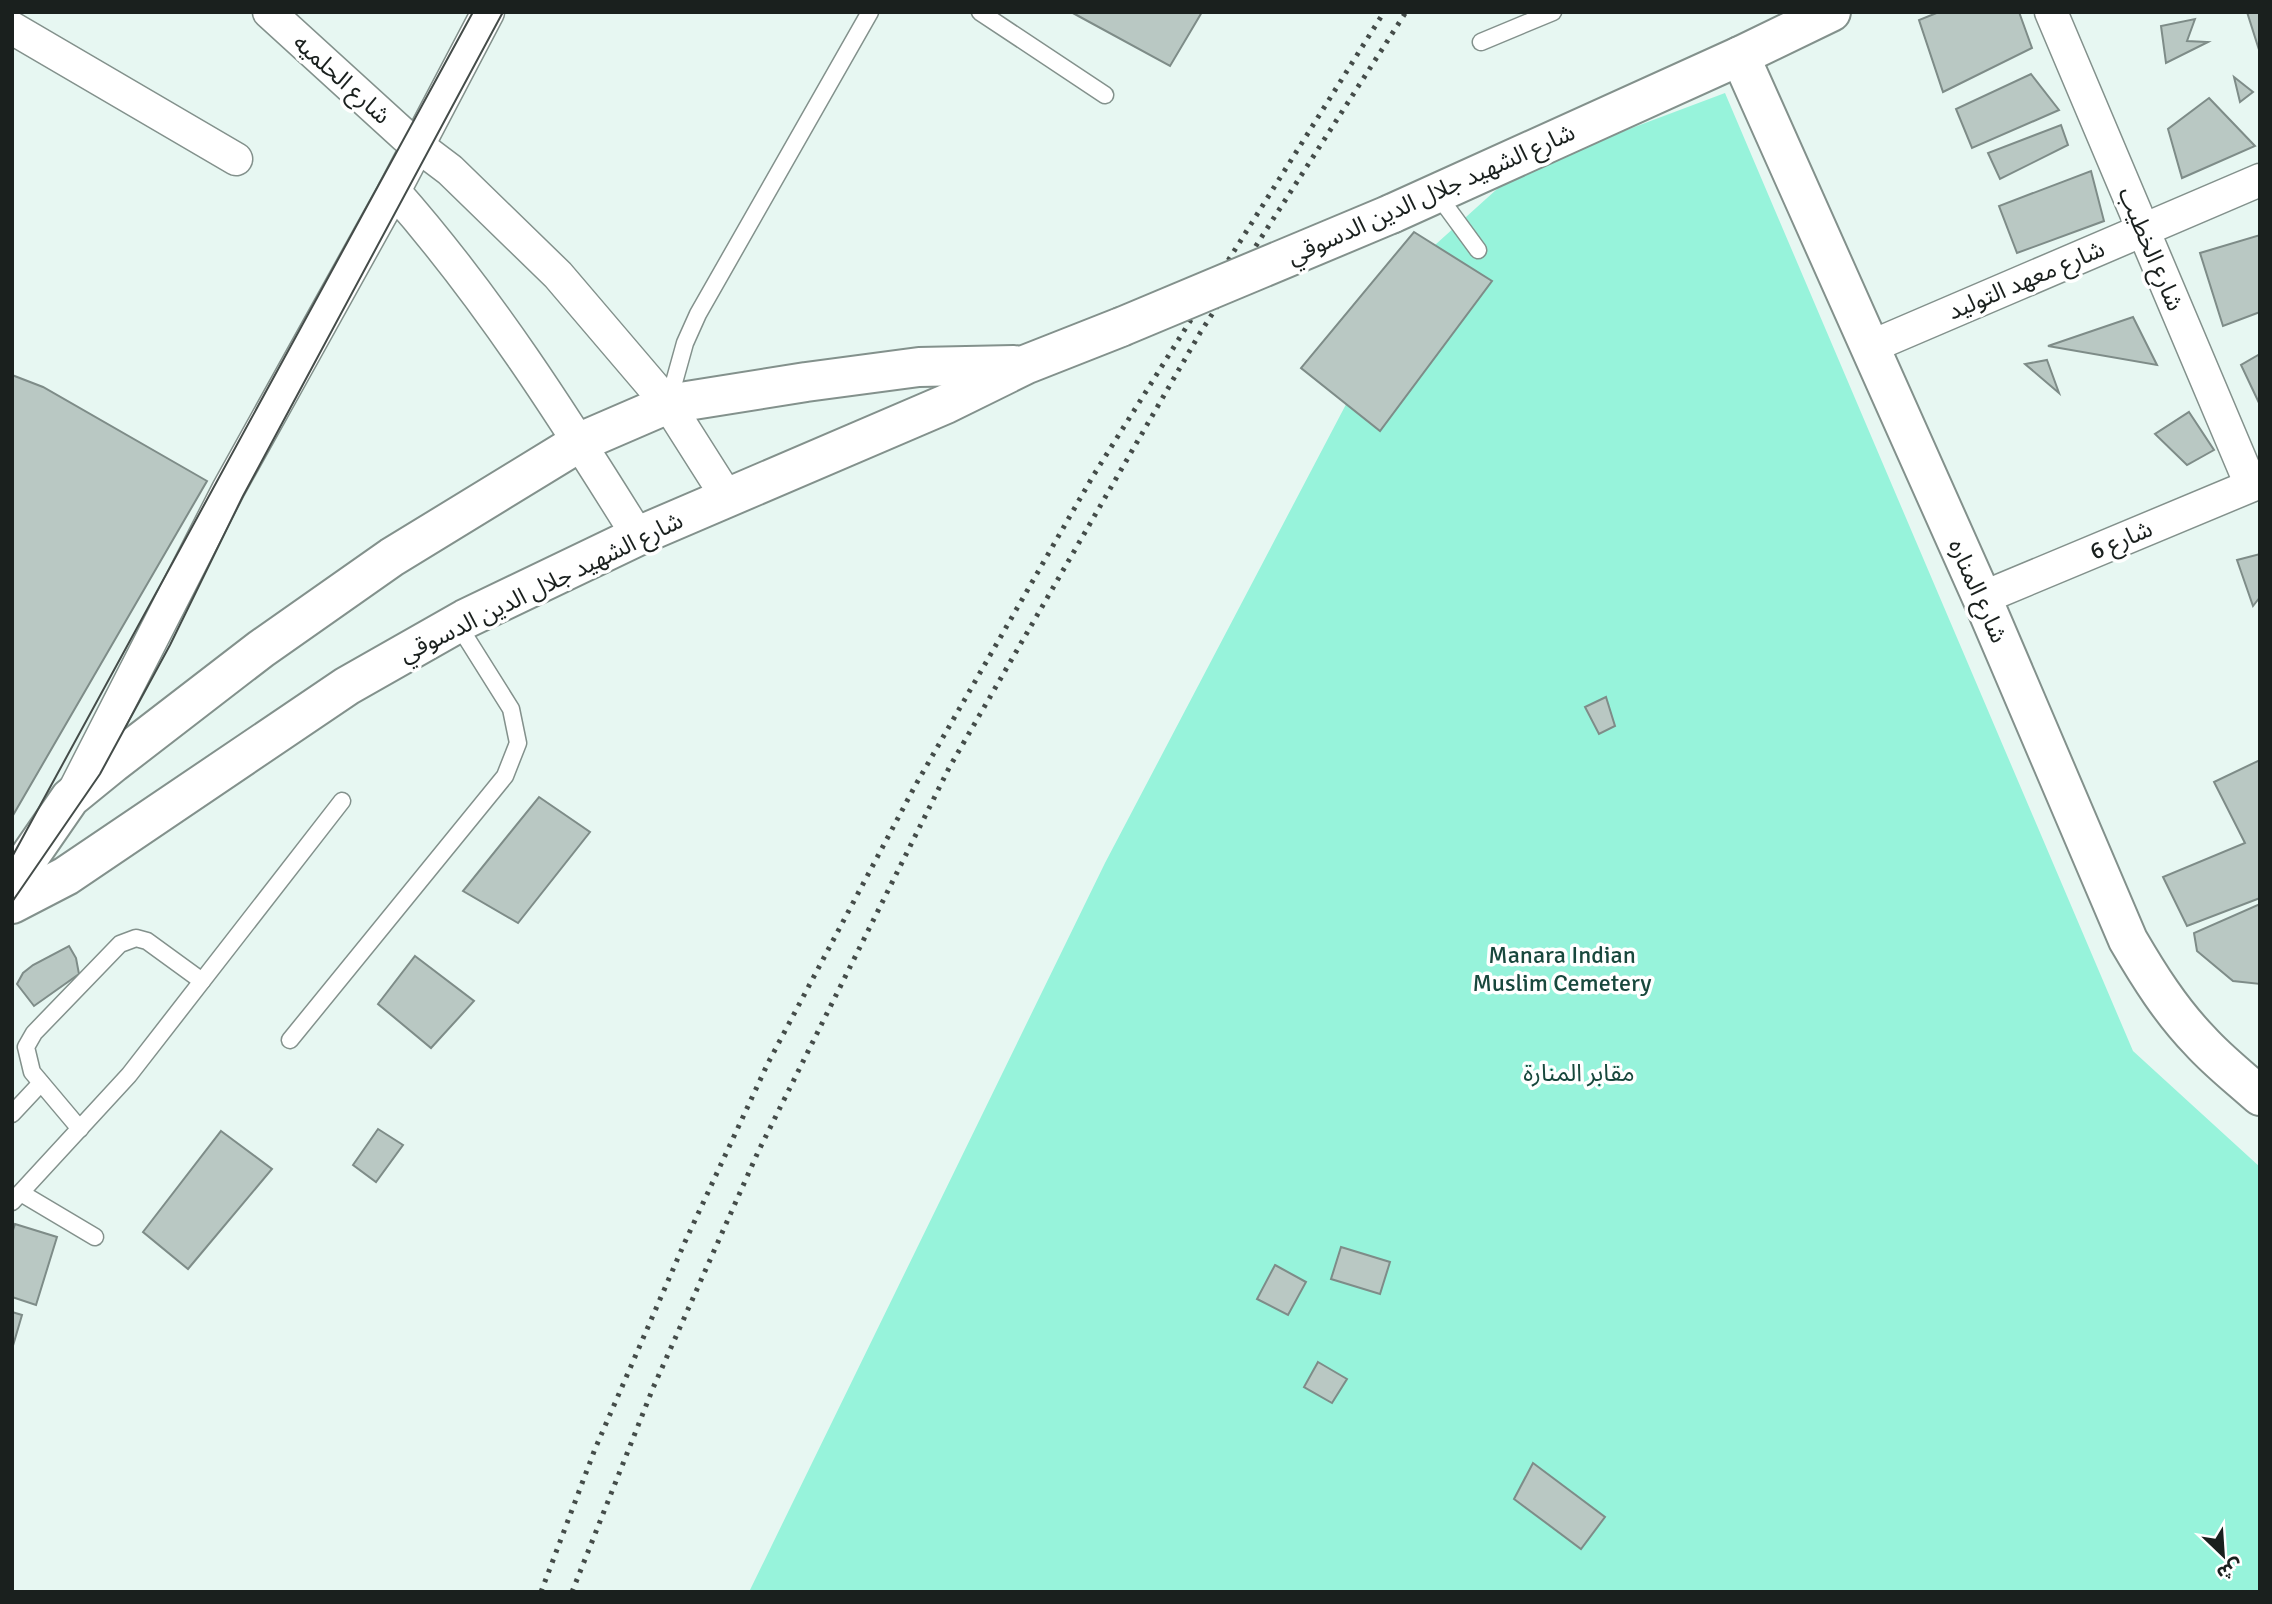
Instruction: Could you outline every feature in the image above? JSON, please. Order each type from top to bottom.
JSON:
[{"type":"main road","name":"شارع الشهيد جلال الدين الدسوقي","points":[[12,904],[76,870],[347,686],[457,623],[638,536],[908,421],[1027,364],[1437,194],[1831,12]]},
{"type":"main road","name":"شارع المناره","points":[[1740,56],[1982,598],[2128,940],[2149,976],[2191,1031],[2260,1096]]},
{"type":"main road","name":"شارع الشهيد جلال الدين الدسوقي","points":[[12,882],[70,798],[261,649],[381,565],[579,442],[668,404],[919,367],[1027,364]]},
{"type":"street","name":"شارع الحلميه","points":[[269,12],[416,145],[450,170],[558,275],[668,404],[727,497]]},
{"type":"street","points":[[70,798],[228,490],[394,191],[488,12]]},
{"type":"street","name":"شارع الخطيب","points":[[2051,12],[2143,230],[2256,484]]},
{"type":"street","points":[[12,28],[236,159]]},
{"type":"street","name":"شارع معهد التوليد","points":[[1870,347],[2260,180]]},
{"type":"street","points":[[394,191],[418,217],[478,295],[579,442],[638,536]]},
{"type":"street","name":"شارع 6","points":[[1982,598],[2256,484]]},
{"type":"lane","points":[[668,404],[675,373],[698,314],[870,12]]},
{"type":"lane","points":[[980,12],[1105,95]]},
{"type":"lane","points":[[1481,42],[1553,12]]},
{"type":"lane","points":[[1437,194],[1478,250]]},
{"type":"lane","points":[[290,1040],[505,776],[518,743],[511,709],[457,623]]},
{"type":"lane","points":[[95,1237],[17,1198],[129,1075],[342,801]]},
{"type":"lane","points":[[80,1129],[32,1072],[26,1047],[34,1033],[120,944],[136,938],[148,941],[202,981]]},
{"type":"lane","points":[[12,1114],[41,1083]]},
{"type":"green space","name":"مقابر المنارة","points":[[1725,93],[2133,1051],[2260,1167],[2260,1592],[749,1592],[1105,863],[1425,254],[1517,171]]},
{"type":"building","points":[[1071,12],[1202,12],[1170,66]]},
{"type":"building","points":[[1939,12],[2019,12],[2032,48],[1943,92],[1919,20]]},
{"type":"building","points":[[2247,12],[2260,12],[2260,53]]},
{"type":"building","points":[[2195,19],[2187,41],[2208,42],[2166,63],[2161,26]]},
{"type":"building","points":[[2031,74],[2059,110],[1972,148],[1956,109]]},
{"type":"building","points":[[2234,77],[2253,92],[2240,102]]},
{"type":"building","points":[[2209,98],[2255,146],[2182,178],[2168,129]]},
{"type":"building","points":[[2061,125],[2068,145],[2000,179],[1988,153]]},
{"type":"building","points":[[2091,171],[2104,221],[2017,253],[1999,206]]},
{"type":"building","points":[[1414,232],[1492,281],[1380,431],[1301,368]]},
{"type":"building","points":[[2260,235],[2260,312],[2223,326],[2200,253]]},
{"type":"building","points":[[2133,317],[2157,365],[2048,346]]},
{"type":"building","points":[[2260,354],[2260,405],[2241,365]]},
{"type":"building","points":[[2047,360],[2059,393],[2025,364]]},
{"type":"building","points":[[12,375],[43,387],[207,481],[12,817]]},
{"type":"building","points":[[2189,412],[2214,450],[2187,465],[2155,434]]},
{"type":"building","points":[[2260,554],[2260,597],[2253,606],[2237,560]]},
{"type":"building","points":[[1606,697],[1615,726],[1599,734],[1585,707]]},
{"type":"building","points":[[2260,760],[2260,898],[2187,926],[2163,877],[2245,843],[2214,782]]},
{"type":"building","points":[[539,797],[590,832],[518,923],[463,891]]},
{"type":"building","points":[[2260,904],[2260,984],[2233,981],[2197,951],[2194,933]]},
{"type":"building","points":[[69,946],[76,958],[79,974],[34,1006],[17,984],[23,973]]},
{"type":"building","points":[[415,956],[474,1001],[431,1048],[378,1004]]},
{"type":"building","points":[[378,1129],[403,1145],[376,1182],[353,1165]]},
{"type":"building","points":[[221,1131],[272,1169],[188,1269],[143,1232]]},
{"type":"building","points":[[15,1224],[57,1237],[36,1305],[12,1297],[12,1233]]},
{"type":"building","points":[[1341,1247],[1390,1262],[1380,1294],[1331,1279]]},
{"type":"building","points":[[1275,1265],[1306,1282],[1288,1315],[1257,1299]]},
{"type":"building","points":[[12,1312],[22,1315],[12,1349]]},
{"type":"building","points":[[1318,1362],[1347,1379],[1332,1403],[1304,1387]]},
{"type":"building","points":[[1533,1463],[1605,1517],[1581,1549],[1514,1499]]},
{"type":"tram line","points":[[12,857],[473,12]]},
{"type":"tram line","points":[[12,902],[100,774],[170,645],[243,496],[503,12]]},
{"type":"railway","points":[[541,1592],[595,1449],[684,1244],[768,1063],[915,786],[1093,476],[1384,12]]},
{"type":"railway","points":[[572,1592],[653,1388],[758,1152],[949,768],[1200,333],[1406,12]]},
{"type":"park label","name":"Manara Indian Muslim Cemetery","points":[[1562,969]]}]
